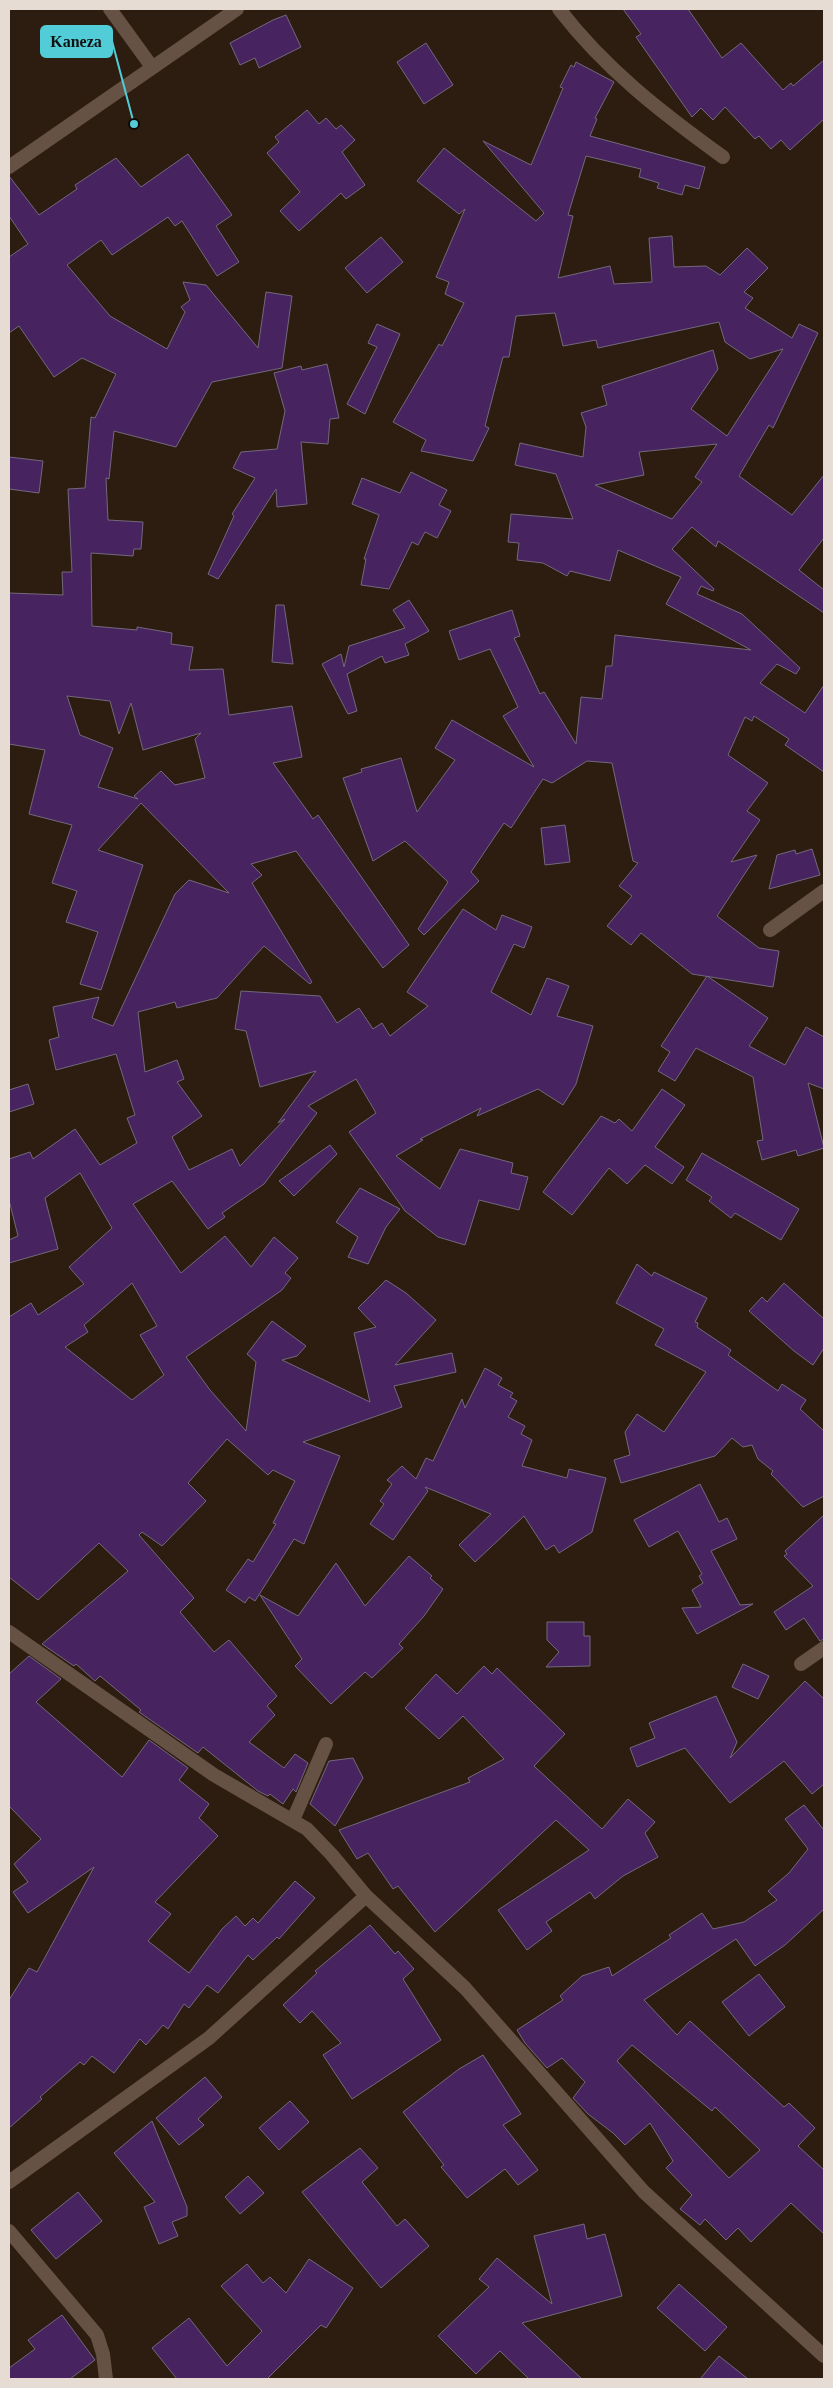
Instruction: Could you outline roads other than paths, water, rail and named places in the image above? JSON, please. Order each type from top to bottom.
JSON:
[{"type":"street","points":[[110,9],[152,67]]},
{"type":"street","points":[[9,167],[236,9]]},
{"type":"street","points":[[559,9],[584,42],[660,112],[723,157]]},
{"type":"street","points":[[770,930],[824,891]]},
{"type":"street","points":[[9,1632],[214,1775],[294,1820],[321,1842],[366,1896],[465,1988],[644,2192],[824,2356]]},
{"type":"street","points":[[801,1664],[824,1648]]},
{"type":"street","points":[[294,1820],[326,1744]]},
{"type":"street","points":[[9,2182],[209,2038],[366,1896]]},
{"type":"street","points":[[9,2231],[97,2335],[104,2354],[106,2379]]},
{"type":"place","name":"Kaneza","points":[[134,124]]}]
